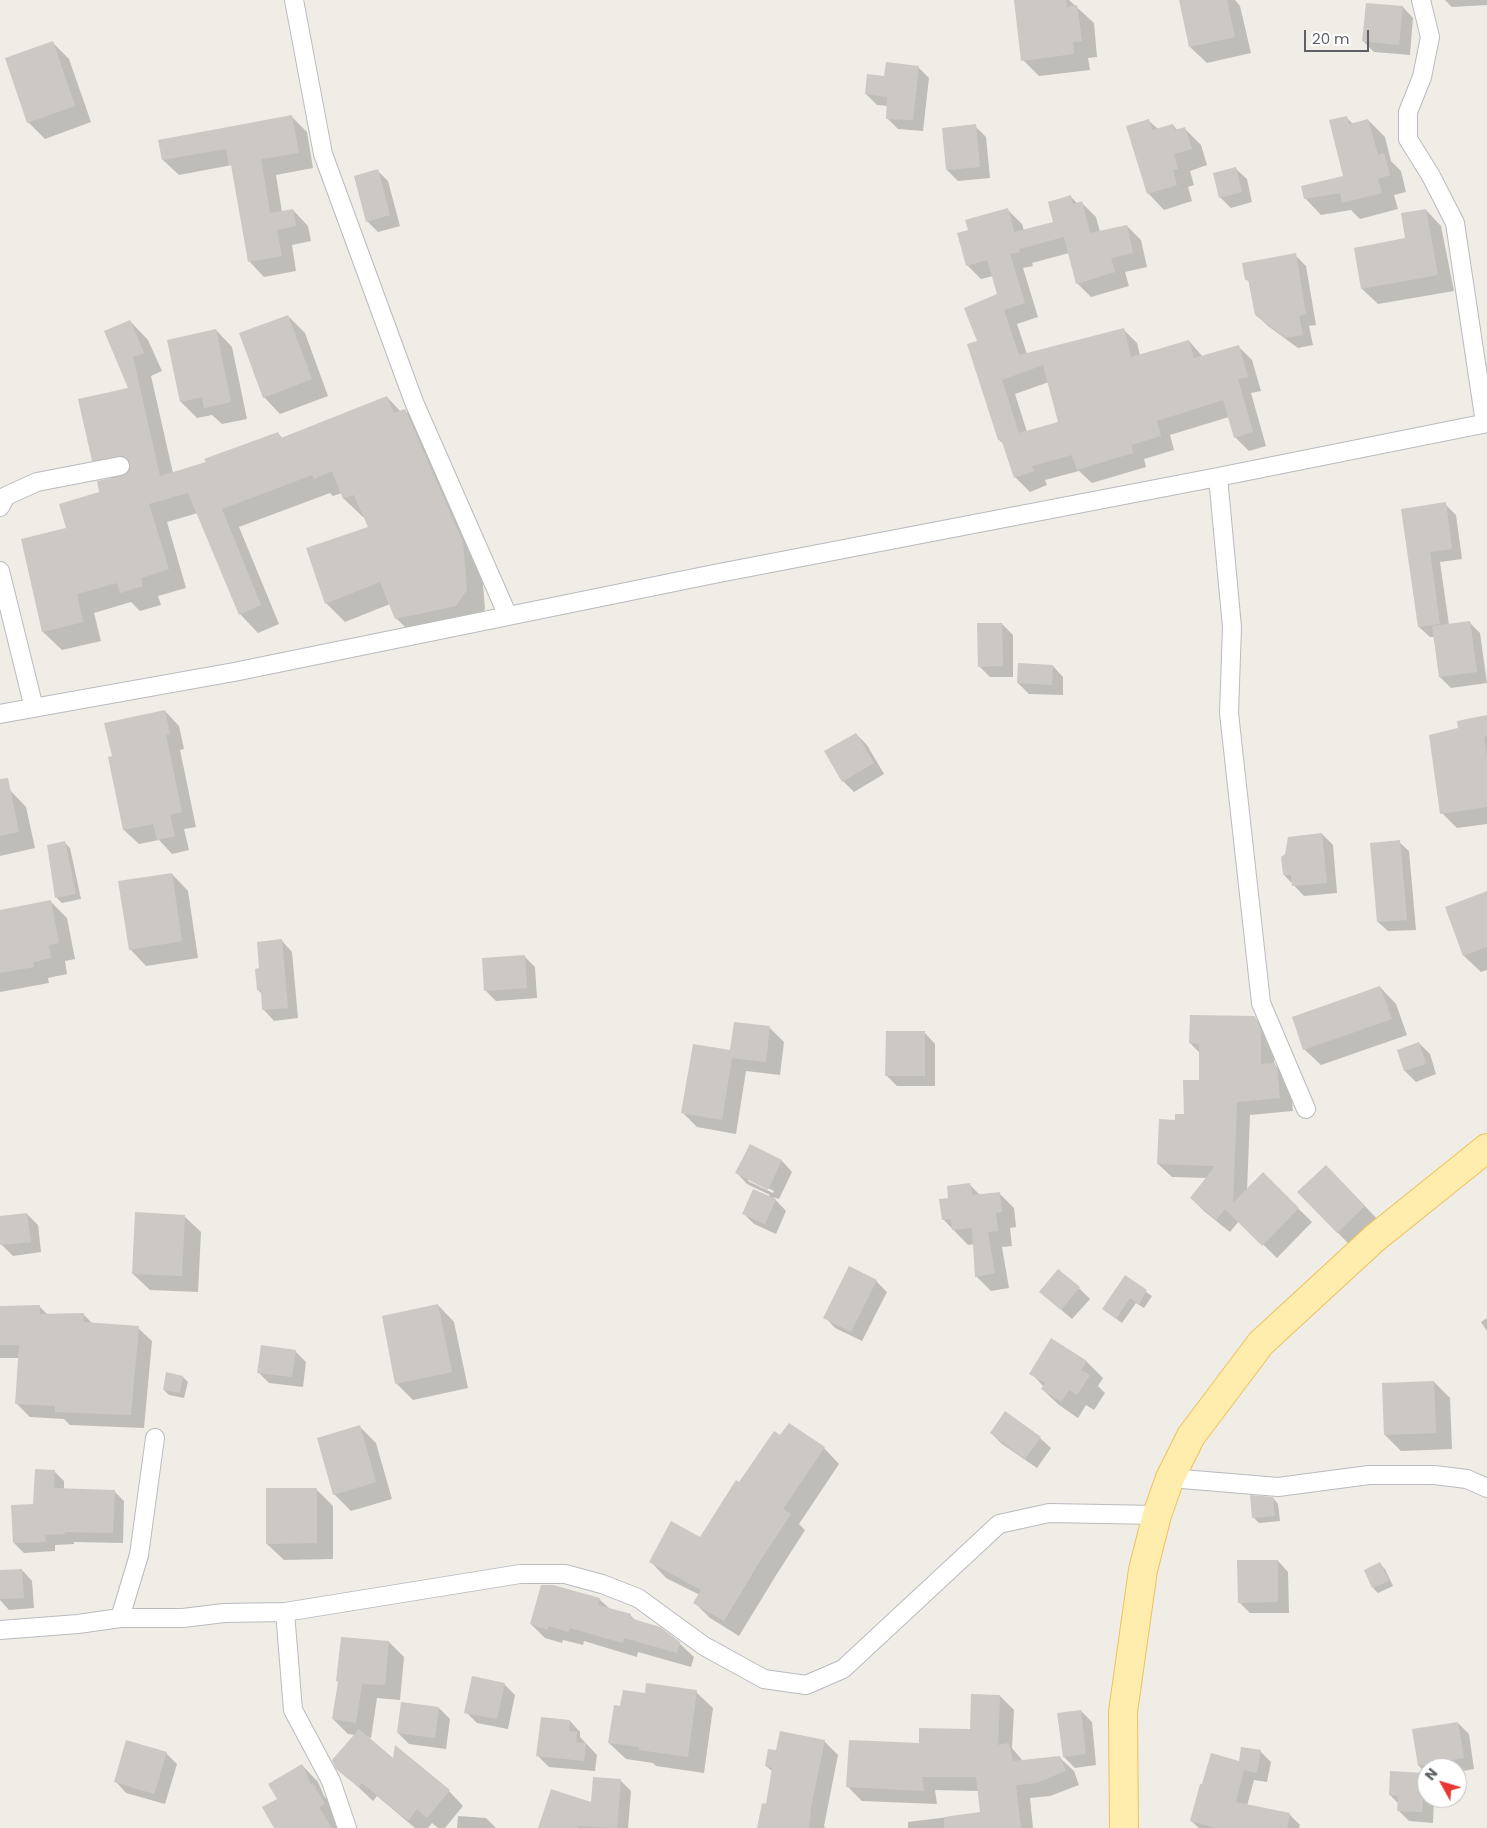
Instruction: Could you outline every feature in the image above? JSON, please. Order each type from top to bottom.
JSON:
[{"type":"main road","points":[[1124,1828],[1124,1712],[1143,1570],[1157,1515],[1170,1478],[1191,1436],[1261,1343],[1375,1238],[1487,1148]]},
{"type":"street","points":[[294,0],[323,154],[414,402],[508,616]]},
{"type":"street","points":[[0,714],[234,672],[714,574],[1218,477],[1486,423],[1455,223],[1431,176],[1408,139],[1408,112],[1422,77],[1430,38],[1421,0]]},
{"type":"street","points":[[0,507],[6,496],[37,482],[120,466]]},
{"type":"street","points":[[1218,477],[1232,627],[1229,713],[1261,1003],[1306,1109]]},
{"type":"street","points":[[0,571],[34,708]]},
{"type":"street","points":[[120,1618],[138,1555],[155,1438]]},
{"type":"street","points":[[1170,1478],[1278,1487],[1369,1475],[1434,1475],[1467,1479],[1487,1488]]},
{"type":"street","points":[[0,1630],[78,1624],[120,1618],[183,1618],[224,1612],[285,1612],[520,1574],[565,1574],[602,1584],[638,1598],[704,1646],[764,1679],[806,1686],[843,1669],[998,1524],[1049,1513],[1157,1515]]},
{"type":"street","points":[[285,1612],[293,1710],[331,1781],[347,1828]]},
{"type":"building","points":[[1014,0],[1066,0],[1067,7],[1077,5],[1082,41],[1073,42],[1074,54],[1021,61]]},
{"type":"building","points":[[1179,0],[1227,0],[1235,37],[1189,47]]},
{"type":"building","points":[[1366,3],[1403,6],[1399,45],[1362,41]]},
{"type":"building","points":[[53,41],[75,106],[27,123],[5,58]]},
{"type":"building","points":[[886,62],[919,66],[913,120],[886,119],[887,97],[865,94],[867,74],[884,76]]},
{"type":"building","points":[[292,115],[299,153],[261,159],[270,213],[293,209],[296,226],[277,230],[282,256],[248,262],[231,165],[229,165],[226,149],[162,160],[158,140]]},
{"type":"building","points":[[1347,116],[1349,124],[1368,119],[1378,155],[1384,153],[1390,175],[1378,179],[1382,193],[1342,203],[1340,193],[1304,199],[1301,186],[1343,176],[1329,120]]},
{"type":"building","points":[[1149,119],[1152,130],[1173,124],[1175,130],[1185,127],[1192,149],[1174,154],[1178,169],[1173,170],[1177,185],[1147,194],[1126,126]]},
{"type":"building","points":[[976,124],[980,167],[946,170],[942,128]]},
{"type":"building","points":[[1236,167],[1242,192],[1219,198],[1213,173]]},
{"type":"building","points":[[378,169],[390,215],[366,222],[354,176]]},
{"type":"building","points":[[1071,195],[1073,204],[1082,201],[1090,233],[1127,225],[1133,253],[1111,258],[1115,272],[1076,284],[1064,237],[1019,249],[1020,252],[1010,254],[1025,303],[1004,310],[1019,355],[1124,328],[1131,357],[1189,340],[1194,358],[1239,345],[1248,377],[1238,379],[1253,432],[1234,438],[1223,400],[1157,421],[1161,436],[1131,445],[1133,453],[1077,470],[1072,455],[1032,466],[1034,471],[1014,478],[1001,439],[998,440],[967,344],[977,341],[964,308],[997,294],[987,260],[966,266],[957,233],[968,230],[965,220],[1008,208],[1014,232],[1053,222],[1048,202]],"holes":[[[1043,365],[1058,422],[1019,433],[1002,380]]]},
{"type":"building","points":[[1426,209],[1438,275],[1361,289],[1354,248],[1405,238],[1401,213]]},
{"type":"building","points":[[1296,253],[1306,314],[1299,316],[1303,335],[1286,338],[1255,315],[1248,279],[1245,280],[1242,263]]},
{"type":"building","points":[[288,315],[312,379],[263,398],[239,333]]},
{"type":"building","points":[[130,320],[144,353],[133,357],[160,476],[206,462],[204,459],[278,432],[281,438],[387,396],[394,413],[405,409],[463,542],[467,590],[456,606],[395,619],[380,582],[325,604],[306,548],[368,527],[354,495],[343,499],[332,471],[314,479],[312,475],[222,509],[261,605],[239,615],[188,493],[149,504],[169,569],[141,578],[143,586],[120,593],[117,583],[77,594],[83,622],[42,632],[21,539],[66,528],[59,504],[99,492],[97,481],[122,476],[130,470],[128,459],[123,456],[92,461],[78,399],[128,388],[104,331]]},
{"type":"building","points":[[216,329],[231,402],[204,408],[202,397],[180,402],[167,340]]},
{"type":"building","points":[[1446,502],[1452,549],[1430,552],[1440,624],[1418,627],[1401,509]]},
{"type":"building","points":[[1470,621],[1477,672],[1439,677],[1432,626]]},
{"type":"building","points":[[977,623],[1002,623],[1003,666],[978,667]]},
{"type":"building","points":[[1018,663],[1053,665],[1052,685],[1017,683]]},
{"type":"building","points":[[165,710],[170,734],[166,735],[182,812],[170,815],[175,836],[157,840],[153,824],[123,830],[108,757],[112,756],[104,723]]},
{"type":"building","points":[[1487,715],[1487,736],[1484,737],[1487,755],[1487,807],[1440,814],[1429,735],[1458,728],[1457,721]]},
{"type":"building","points":[[856,733],[874,763],[842,782],[824,751]]},
{"type":"building","points":[[8,778],[19,832],[0,836],[0,779]]},
{"type":"building","points":[[1322,833],[1327,883],[1292,886],[1291,875],[1283,875],[1281,857],[1285,854],[1288,837]]},
{"type":"building","points":[[1400,840],[1407,920],[1377,922],[1370,843]]},
{"type":"building","points":[[65,841],[76,894],[55,898],[47,845]]},
{"type":"building","points":[[172,873],[182,941],[129,950],[118,881]]},
{"type":"building","points":[[1487,891],[1487,947],[1463,956],[1445,907]]},
{"type":"building","points":[[51,900],[59,943],[49,945],[51,958],[33,962],[34,967],[0,973],[0,910]]},
{"type":"building","points":[[282,939],[288,1008],[262,1010],[261,990],[257,990],[255,969],[259,968],[257,942]]},
{"type":"building","points":[[525,955],[527,988],[484,991],[482,958]]},
{"type":"building","points":[[1380,986],[1392,1019],[1303,1050],[1292,1017]]},
{"type":"building","points":[[1190,1015],[1255,1016],[1261,1030],[1261,1064],[1275,1063],[1277,1069],[1280,1098],[1237,1102],[1233,1203],[1263,1172],[1299,1208],[1262,1246],[1225,1209],[1216,1220],[1190,1198],[1215,1166],[1157,1164],[1159,1119],[1175,1120],[1175,1114],[1184,1114],[1183,1080],[1199,1080],[1199,1044],[1189,1043]]},
{"type":"building","points":[[734,1022],[770,1026],[766,1062],[732,1058],[722,1120],[681,1113],[693,1044],[730,1050]]},
{"type":"building","points":[[886,1031],[925,1031],[925,1076],[885,1076]]},
{"type":"building","points":[[1419,1042],[1426,1064],[1404,1071],[1397,1050]]},
{"type":"building","points":[[750,1144],[782,1160],[768,1190],[735,1173]]},
{"type":"building","points":[[1326,1165],[1365,1206],[1337,1233],[1297,1192]]},
{"type":"building","points":[[970,1183],[972,1195],[1000,1192],[1002,1212],[996,1213],[998,1231],[988,1232],[995,1273],[975,1277],[972,1228],[952,1230],[951,1219],[942,1220],[939,1199],[948,1198],[947,1186]]},
{"type":"building","points":[[753,1189],[776,1199],[765,1224],[742,1214]]},
{"type":"building","points":[[135,1212],[185,1215],[182,1276],[132,1274]]},
{"type":"building","points":[[27,1213],[31,1242],[0,1245],[0,1216]]},
{"type":"building","points":[[849,1266],[877,1280],[851,1332],[823,1318]]},
{"type":"building","points":[[1058,1269],[1080,1287],[1061,1310],[1039,1292]]},
{"type":"building","points":[[1125,1275],[1147,1290],[1139,1304],[1130,1298],[1116,1319],[1102,1309]]},
{"type":"building","points":[[438,1304],[452,1372],[395,1384],[382,1316]]},
{"type":"building","points":[[40,1305],[40,1314],[84,1313],[84,1322],[139,1326],[131,1415],[55,1412],[55,1406],[15,1404],[19,1345],[0,1345],[0,1306]]},
{"type":"building","points":[[1051,1338],[1087,1361],[1081,1370],[1090,1375],[1077,1395],[1069,1390],[1061,1402],[1041,1389],[1045,1383],[1029,1374]]},
{"type":"building","points":[[261,1345],[296,1350],[292,1377],[257,1373]]},
{"type":"building","points":[[166,1372],[183,1376],[180,1393],[163,1390]]},
{"type":"building","points":[[1434,1381],[1436,1433],[1384,1435],[1382,1383]]},
{"type":"building","points":[[1005,1411],[1041,1437],[1025,1459],[990,1433]]},
{"type":"building","points":[[789,1423],[825,1447],[783,1509],[791,1514],[724,1621],[693,1603],[701,1590],[649,1562],[671,1521],[700,1537],[736,1480],[739,1482],[774,1431],[780,1435]]},
{"type":"building","points":[[360,1425],[376,1482],[333,1495],[317,1438]]},
{"type":"building","points":[[35,1469],[55,1470],[54,1488],[115,1490],[113,1533],[65,1532],[65,1534],[45,1535],[46,1542],[13,1543],[11,1505],[33,1504]]},
{"type":"building","points":[[266,1488],[317,1488],[317,1543],[266,1544]]},
{"type":"building","points":[[1250,1495],[1273,1497],[1275,1516],[1252,1518]]},
{"type":"building","points":[[1237,1560],[1278,1560],[1278,1602],[1238,1603]]},
{"type":"building","points":[[1380,1562],[1389,1581],[1372,1588],[1364,1570]]},
{"type":"building","points":[[22,1569],[24,1598],[0,1599],[0,1570]]},
{"type":"building","points":[[541,1585],[553,1585],[600,1598],[598,1605],[631,1614],[630,1618],[660,1627],[680,1642],[677,1653],[624,1638],[623,1643],[570,1628],[568,1632],[549,1626],[547,1630],[530,1624]]},
{"type":"building","points":[[341,1637],[389,1641],[385,1685],[362,1684],[356,1723],[332,1719],[338,1682],[336,1681]]},
{"type":"building","points":[[472,1676],[505,1683],[497,1719],[464,1713]]},
{"type":"building","points":[[646,1683],[697,1690],[688,1757],[639,1750],[639,1747],[608,1743],[614,1705],[620,1706],[623,1690],[645,1693]]},
{"type":"building","points":[[971,1694],[1000,1695],[998,1745],[1009,1743],[1013,1761],[1060,1756],[1066,1771],[1036,1783],[1016,1785],[1021,1828],[944,1828],[944,1817],[980,1812],[976,1777],[922,1777],[924,1791],[846,1787],[849,1740],[919,1743],[919,1728],[970,1729]]},
{"type":"building","points":[[401,1702],[439,1707],[435,1738],[397,1733]]},
{"type":"building","points":[[1081,1710],[1086,1754],[1063,1757],[1057,1713]]},
{"type":"building","points":[[541,1717],[570,1720],[569,1731],[577,1732],[576,1742],[586,1743],[584,1761],[536,1756]]},
{"type":"building","points":[[1458,1722],[1464,1758],[1417,1758],[1417,1760],[1412,1729]]},
{"type":"building","points":[[359,1729],[393,1758],[395,1745],[450,1790],[427,1818],[417,1809],[408,1821],[362,1783],[358,1787],[336,1769],[332,1760]]},
{"type":"building","points":[[780,1731],[825,1740],[810,1812],[809,1828],[757,1828],[762,1803],[766,1804],[772,1768],[765,1766],[768,1749],[776,1750]]},
{"type":"building","points":[[126,1740],[167,1752],[154,1794],[114,1782]]},
{"type":"building","points":[[1241,1747],[1261,1750],[1257,1773],[1244,1770],[1236,1802],[1290,1813],[1287,1828],[1216,1828],[1190,1821],[1211,1753],[1239,1761]]},
{"type":"building","points":[[302,1764],[311,1785],[313,1783],[325,1804],[319,1807],[332,1828],[274,1828],[262,1807],[277,1799],[268,1784]]},
{"type":"building","points":[[1390,1771],[1417,1773],[1417,1808],[1422,1808],[1422,1812],[1397,1811],[1398,1796],[1389,1795]]},
{"type":"building","points":[[593,1777],[621,1779],[617,1828],[578,1826],[577,1828],[538,1828],[551,1789],[591,1802]]}]
